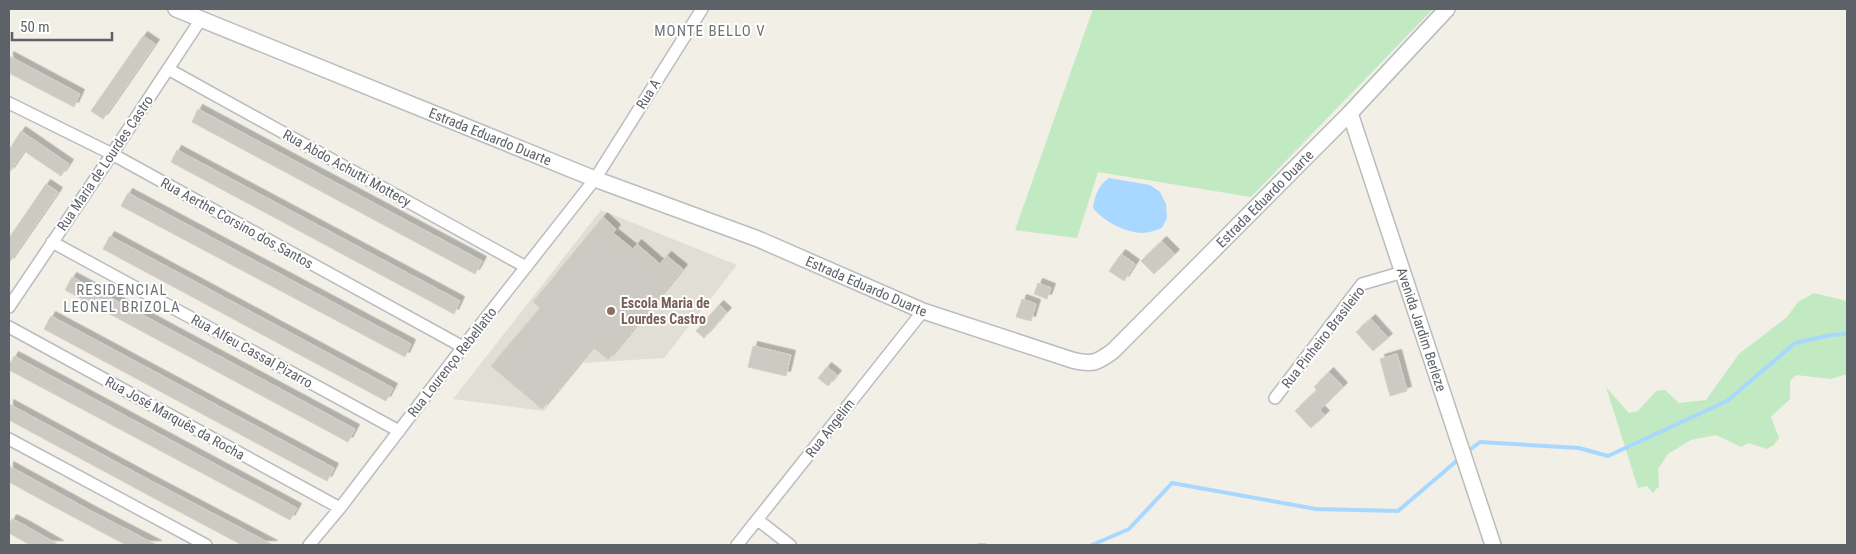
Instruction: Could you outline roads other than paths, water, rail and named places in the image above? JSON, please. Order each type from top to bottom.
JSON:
[{"type":"street","name":"Rua A","points":[[595,179],[702,9]]},
{"type":"street","name":"Estrada Eduardo Duarte","points":[[189,12],[595,179],[758,239],[922,311],[1089,364],[1101,360],[1113,351],[1350,113],[1447,9]]},
{"type":"street","name":"Rua Maria de Lourdes Castro","points":[[9,307],[168,69],[189,12]]},
{"type":"street","name":"Rua Abdo Achutti Mottecy","points":[[168,69],[526,268]]},
{"type":"street","name":"Rua Aerthe Corsino dos Santos","points":[[10,105],[112,154],[463,347]]},
{"type":"street","name":"Avenida Jardim Berleze","points":[[1350,113],[1493,545]]},
{"type":"street","name":"Rua Lourenço Rebellatto","points":[[309,545],[340,508],[595,179]]},
{"type":"street","name":"Rua Alfeu Cassal Pizarro","points":[[52,242],[399,431]]},
{"type":"street","name":"Rua Pinheiro Brasileiro","points":[[1276,398],[1362,284],[1403,272]]},
{"type":"street","name":"Rua Angelim","points":[[737,545],[922,311]]},
{"type":"street","name":"Rua José Marquês da Rocha","points":[[9,328],[340,508]]},
{"type":"street","points":[[9,439],[206,545]]},
{"type":"street","points":[[758,520],[790,545]]},
{"type":"water","points":[[1109,178],[1150,185],[1160,192],[1166,204],[1167,218],[1162,228],[1142,233],[1135,232],[1114,225],[1097,213],[1093,208],[1096,195],[1102,184]]},
{"type":"waterway","points":[[1467,452],[1480,442],[1579,448],[1608,456],[1727,401],[1795,343],[1831,335],[1847,334]]},
{"type":"waterway","points":[[1092,545],[1129,529],[1172,483],[1316,509],[1398,511],[1460,458]]},
{"type":"waterway","points":[[979,545],[985,545]]},
{"type":"place","name":"Escola Maria de Lourdes Castro","points":[[611,311]]},
{"type":"district","name":"MONTE BELLO V","points":[[710,31]]},
{"type":"district","name":"RESIDENCIAL LEONEL BRIZOLA","points":[[122,298]]}]
